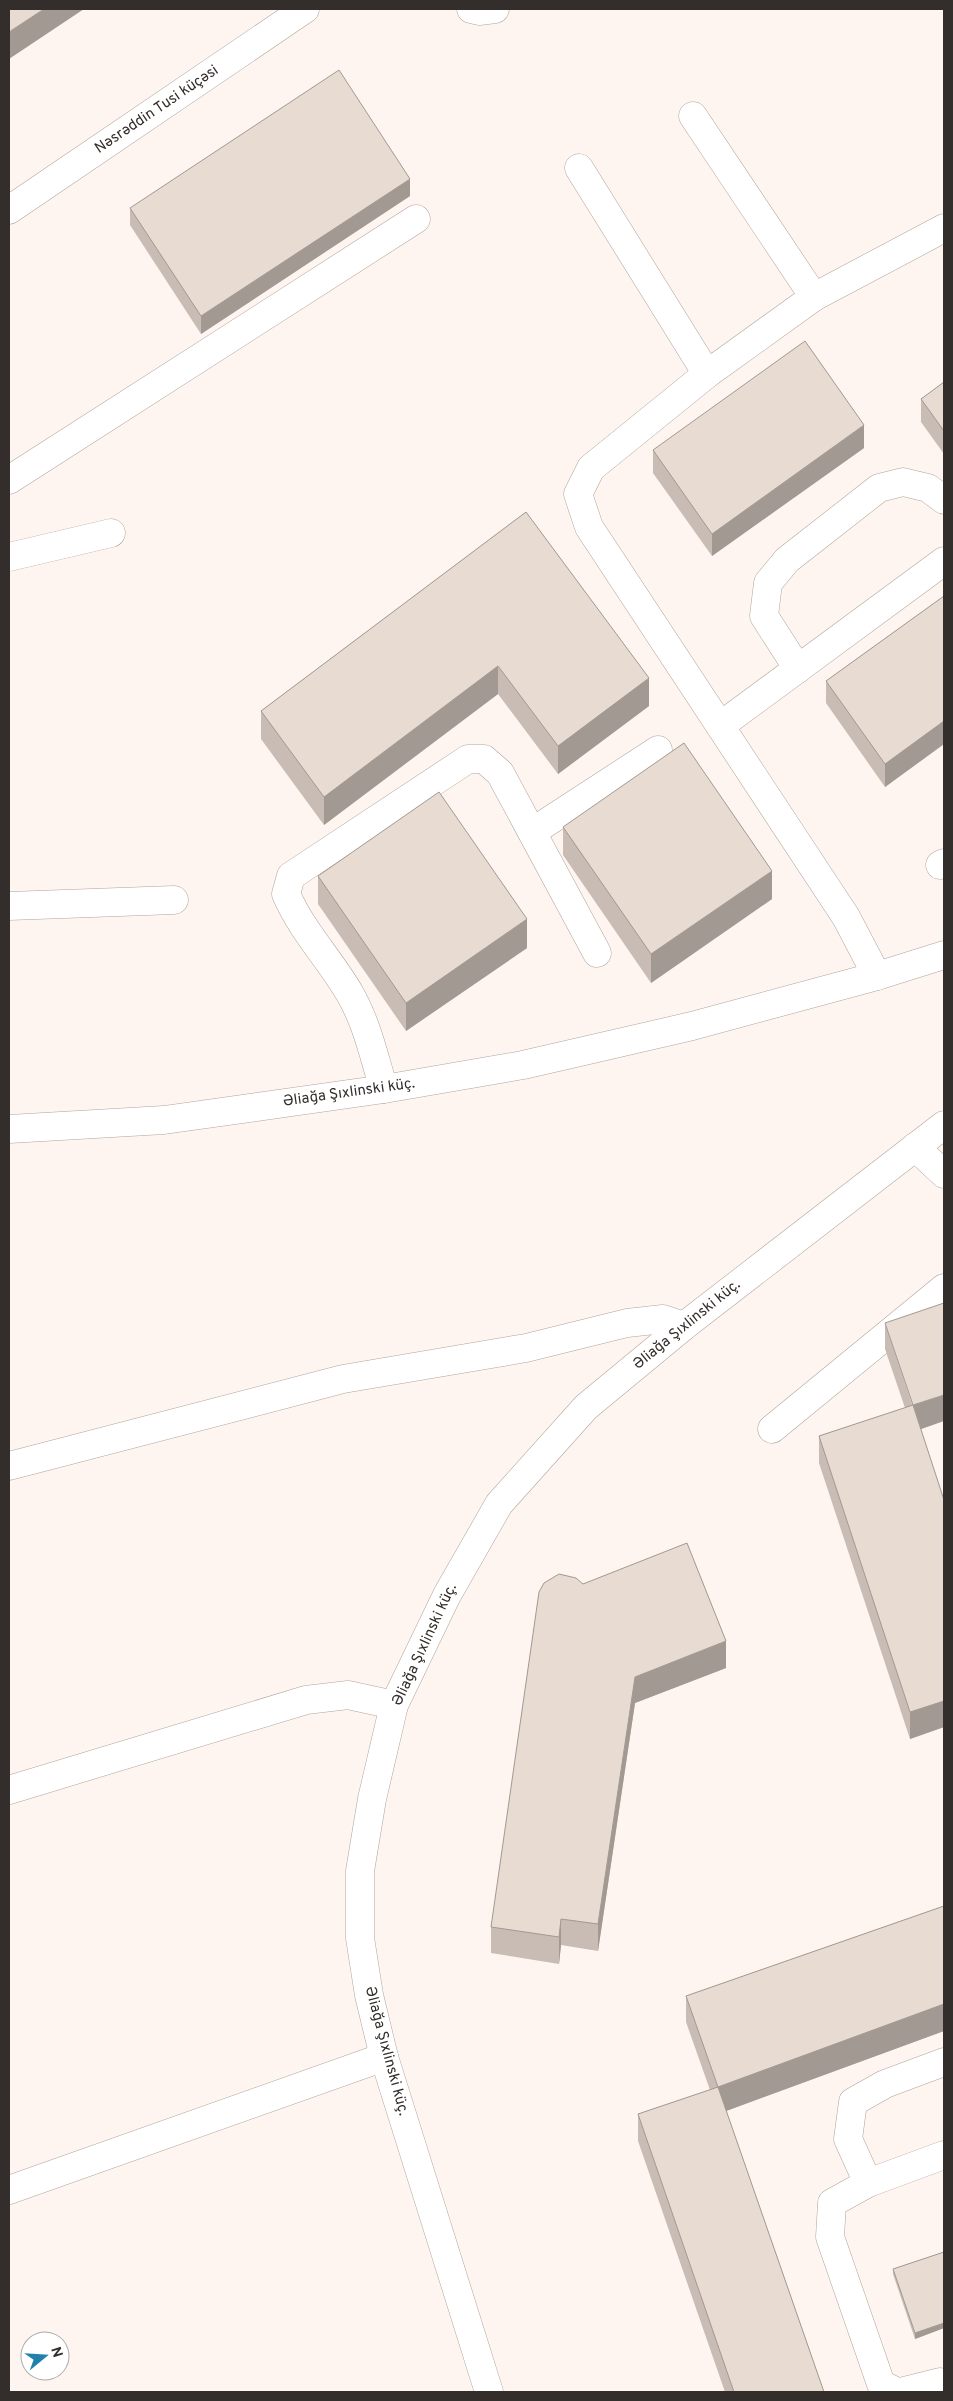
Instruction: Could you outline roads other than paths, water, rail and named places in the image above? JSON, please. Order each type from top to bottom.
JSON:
[{"type":"main road","name":"Nəsrəddin Tusi küçəsi","points":[[9,210],[305,9]]},
{"type":"main road","points":[[471,9],[479,11],[495,9]]},
{"type":"main road","points":[[693,116],[814,297]]},
{"type":"main road","points":[[579,168],[707,374]]},
{"type":"main road","points":[[9,480],[416,219]]},
{"type":"main road","points":[[877,976],[846,917],[589,527],[578,494],[591,468],[707,374],[814,297],[944,228]]},
{"type":"main road","points":[[798,669],[764,616],[768,583],[787,560],[879,488],[903,482],[928,488],[944,500]]},
{"type":"main road","points":[[9,557],[111,533]]},
{"type":"main road","points":[[720,726],[944,561]]},
{"type":"main road","points":[[532,832],[658,750]]},
{"type":"main road","points":[[384,1089],[365,1025],[350,994],[296,918],[286,894],[291,876],[468,759],[484,759],[500,773],[597,953]]},
{"type":"main road","points":[[9,906],[174,900]]},
{"type":"main road","name":"Əliağa Şıxlinski küç.","points":[[9,1129],[164,1120],[384,1089],[523,1066],[692,1026],[877,976],[944,955]]},
{"type":"main road","name":"Əliağa Şıxlinski küç.","points":[[490,2392],[384,2057],[369,1995],[360,1938],[360,1872],[372,1799],[394,1705],[447,1595],[498,1504],[586,1407],[684,1326],[944,1125]]},
{"type":"main road","points":[[916,1147],[944,1174]]},
{"type":"main road","points":[[772,1429],[944,1288]]},
{"type":"main road","points":[[9,1466],[343,1380],[526,1348],[627,1323],[663,1320],[684,1326]]},
{"type":"main road","points":[[9,1790],[306,1700],[348,1695],[394,1705]]},
{"type":"main road","points":[[9,2190],[384,2057]]},
{"type":"main road","points":[[868,2183],[848,2139],[854,2102],[885,2084],[944,2062]]},
{"type":"main road","points":[[944,2155],[868,2183],[832,2203],[830,2237],[881,2384],[898,2392],[940,2382],[944,2384]]}]
